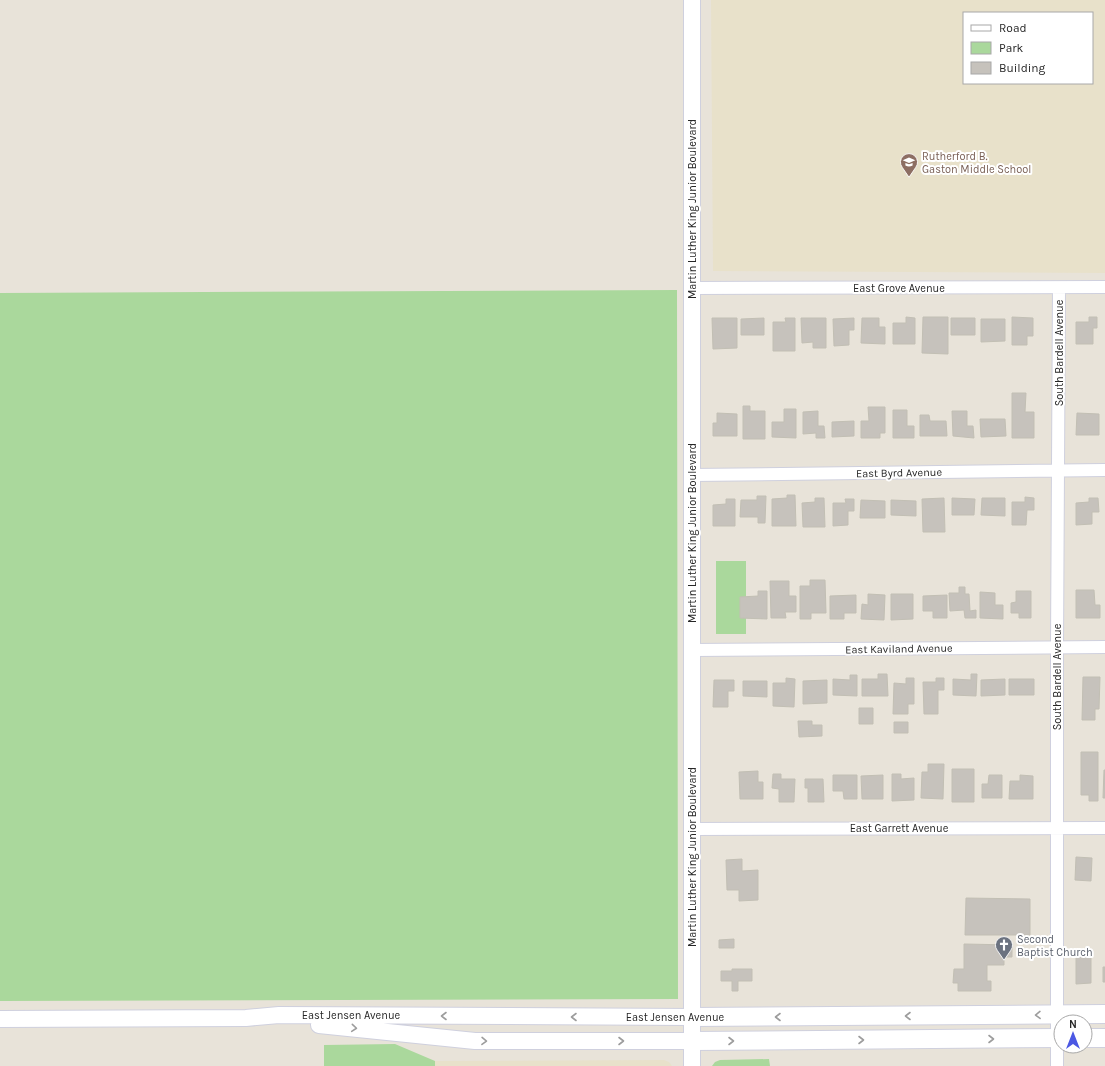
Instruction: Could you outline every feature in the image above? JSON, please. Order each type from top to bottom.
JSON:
[{"type":"main road","name":"East Jensen Avenue","points":[[1093,1014],[1105,1014]]},
{"type":"main road","name":"East Jensen Avenue","points":[[692,1017],[1053,1015]]},
{"type":"main road","name":"East Jensen Avenue","points":[[692,1041],[1053,1038]]},
{"type":"main road","points":[[1093,1038],[1105,1038]]},
{"type":"street","name":"Martin Luther King Junior Boulevard","points":[[692,0],[692,1066]]},
{"type":"street","name":"East Grove Avenue","points":[[692,288],[1105,287]]},
{"type":"street","name":"South Bardell Avenue","points":[[1057,1014],[1059,288]]},
{"type":"street","name":"East Byrd Avenue","points":[[692,475],[1105,470]]},
{"type":"street","name":"East Kaviland Avenue","points":[[692,650],[1105,647]]},
{"type":"street","name":"East Garrett Avenue","points":[[692,829],[1105,828]]},
{"type":"street","name":"East Jensen Avenue","points":[[0,1019],[246,1018],[279,1016],[692,1017]]},
{"type":"street","name":"East Jensen Avenue","points":[[246,1018],[286,1024],[365,1029],[475,1041],[692,1041]]},
{"type":"street","name":"South Bardell Avenue","points":[[1057,1066],[1058,1054]]},
{"type":"shaded area","name":"Rutherford B. Gaston Middle School","points":[[711,0],[1105,0],[1105,273],[713,271]]},
{"type":"shaded area","points":[[664,1060],[669,1062],[672,1066],[435,1066],[435,1061]]},
{"type":"green space","points":[[677,290],[678,999],[0,1001],[0,293]]},
{"type":"green space","points":[[716,561],[746,561],[746,634],[716,634]]},
{"type":"green space","points":[[395,1044],[435,1061],[435,1066],[324,1066],[324,1045]]},
{"type":"green space","points":[[769,1059],[770,1066],[712,1066],[715,1062],[720,1060]]},
{"type":"building","points":[[906,317],[915,318],[915,344],[893,344],[893,323],[906,323]]},
{"type":"building","points":[[923,317],[948,317],[948,354],[922,353]]},
{"type":"building","points":[[1012,317],[1033,318],[1033,336],[1027,336],[1027,345],[1012,345]]},
{"type":"building","points":[[1089,317],[1097,317],[1097,328],[1093,328],[1093,344],[1076,344],[1076,322],[1089,322]]},
{"type":"building","points":[[712,318],[737,318],[737,348],[713,349]]},
{"type":"building","points":[[764,318],[764,335],[741,335],[741,319]]},
{"type":"building","points":[[785,318],[795,318],[795,351],[773,351],[773,322],[786,322]]},
{"type":"building","points":[[801,318],[826,318],[826,348],[813,348],[813,342],[802,343]]},
{"type":"building","points":[[854,318],[854,330],[849,330],[849,345],[834,346],[833,319]]},
{"type":"building","points":[[862,318],[879,318],[879,327],[885,327],[885,344],[861,343]]},
{"type":"building","points":[[951,318],[975,318],[975,335],[951,335]]},
{"type":"building","points":[[981,319],[1005,319],[1005,341],[981,342]]},
{"type":"building","points":[[1012,393],[1026,393],[1025,412],[1034,412],[1034,438],[1012,438]]},
{"type":"building","points":[[743,406],[750,406],[750,411],[765,411],[765,439],[743,439]]},
{"type":"building","points":[[868,407],[885,407],[885,433],[880,433],[880,438],[861,438],[861,421],[869,421]]},
{"type":"building","points":[[784,409],[796,409],[796,438],[772,437],[772,422],[784,422]]},
{"type":"building","points":[[893,410],[907,410],[907,426],[914,426],[914,438],[893,438]]},
{"type":"building","points":[[818,411],[818,426],[824,426],[825,438],[816,438],[816,433],[803,434],[803,412]]},
{"type":"building","points":[[952,411],[967,411],[967,426],[973,426],[974,438],[953,436]]},
{"type":"building","points":[[717,413],[737,414],[737,436],[713,436],[713,423],[717,423]]},
{"type":"building","points":[[1077,413],[1099,414],[1099,435],[1076,435]]},
{"type":"building","points":[[920,415],[929,415],[930,421],[946,421],[947,436],[920,436]]},
{"type":"building","points":[[980,419],[1005,419],[1006,436],[981,437]]},
{"type":"building","points":[[854,421],[854,436],[832,437],[832,422]]},
{"type":"building","points":[[787,495],[795,495],[796,526],[772,526],[772,499],[787,498]]},
{"type":"building","points":[[757,496],[766,496],[765,523],[758,523],[758,517],[740,517],[741,500],[757,500]]},
{"type":"building","points":[[1025,497],[1034,498],[1034,510],[1027,510],[1026,525],[1012,525],[1012,502],[1025,502]]},
{"type":"building","points":[[815,498],[824,498],[825,527],[803,527],[802,503],[815,502]]},
{"type":"building","points":[[944,498],[945,532],[923,532],[922,499]]},
{"type":"building","points":[[952,498],[975,499],[974,515],[952,515]]},
{"type":"building","points":[[982,498],[1005,498],[1005,516],[981,515]]},
{"type":"building","points":[[1089,498],[1098,498],[1099,512],[1092,512],[1092,524],[1076,525],[1076,503],[1089,502]]},
{"type":"building","points":[[726,499],[735,499],[735,526],[713,526],[713,505],[726,504]]},
{"type":"building","points":[[845,499],[854,499],[854,511],[848,511],[848,525],[833,526],[833,503],[846,503]]},
{"type":"building","points":[[861,500],[885,501],[885,518],[860,518]]},
{"type":"building","points":[[891,500],[916,501],[916,516],[891,515]]},
{"type":"building","points":[[810,580],[825,580],[826,613],[811,613],[811,619],[800,619],[800,586],[810,586]]},
{"type":"building","points":[[770,581],[789,581],[789,596],[796,596],[796,612],[785,612],[786,618],[771,618]]},
{"type":"building","points":[[959,587],[965,587],[965,594],[969,594],[970,611],[976,610],[976,618],[965,618],[964,610],[950,611],[949,593],[959,593]]},
{"type":"building","points":[[1076,590],[1094,590],[1095,605],[1100,605],[1100,618],[1076,618]]},
{"type":"building","points":[[758,591],[767,591],[767,619],[740,618],[740,597],[758,596]]},
{"type":"building","points":[[1016,591],[1031,591],[1031,618],[1019,618],[1019,613],[1011,613],[1011,603],[1016,602]]},
{"type":"building","points":[[980,592],[995,593],[995,605],[1003,605],[1003,619],[980,618]]},
{"type":"building","points":[[868,594],[885,595],[884,620],[861,619],[862,604],[868,605]]},
{"type":"building","points":[[891,594],[913,594],[913,619],[891,620]]},
{"type":"building","points":[[856,595],[856,613],[844,613],[844,619],[830,619],[830,596]]},
{"type":"building","points":[[947,595],[947,618],[933,618],[933,611],[923,611],[923,596]]},
{"type":"building","points":[[878,674],[887,674],[888,696],[862,696],[862,679],[878,679]]},
{"type":"building","points":[[971,674],[977,674],[976,696],[953,695],[953,679],[971,680]]},
{"type":"building","points":[[850,675],[857,675],[857,696],[833,695],[833,679],[850,680]]},
{"type":"building","points":[[1083,677],[1100,677],[1099,709],[1095,709],[1095,720],[1082,720]]},
{"type":"building","points":[[786,678],[795,679],[794,707],[773,706],[773,683],[786,683]]},
{"type":"building","points":[[906,678],[914,678],[914,704],[908,704],[908,714],[893,714],[894,683],[906,684]]},
{"type":"building","points":[[936,678],[944,678],[944,690],[938,690],[938,714],[924,714],[923,682],[936,682]]},
{"type":"building","points":[[1005,679],[1005,695],[981,696],[981,680]]},
{"type":"building","points":[[1009,679],[1034,679],[1034,695],[1009,695]]},
{"type":"building","points":[[714,680],[734,680],[734,691],[728,691],[728,707],[713,707]]},
{"type":"building","points":[[827,680],[827,703],[803,704],[803,681]]},
{"type":"building","points":[[743,681],[767,681],[767,697],[743,696]]},
{"type":"building","points":[[859,708],[873,708],[873,724],[859,724]]},
{"type":"building","points":[[798,721],[812,721],[812,725],[822,725],[822,736],[799,737]]},
{"type":"building","points":[[894,722],[908,722],[908,733],[894,733]]},
{"type":"building","points":[[1081,752],[1098,752],[1098,801],[1089,801],[1089,795],[1081,795]]},
{"type":"building","points":[[928,764],[944,764],[943,799],[921,798],[922,772],[928,772]]},
{"type":"building","points":[[952,769],[974,769],[974,802],[952,802]]},
{"type":"building","points":[[1104,770],[1105,798],[1103,798]]},
{"type":"building","points":[[758,771],[758,782],[763,782],[763,799],[740,799],[739,772]]},
{"type":"building","points":[[773,774],[781,774],[781,779],[795,779],[794,802],[779,802],[779,789],[772,788]]},
{"type":"building","points":[[892,774],[901,774],[901,779],[914,778],[914,800],[892,801]]},
{"type":"building","points":[[833,775],[857,775],[857,799],[844,799],[843,791],[833,791]]},
{"type":"building","points":[[883,775],[883,799],[862,799],[861,776]]},
{"type":"building","points":[[989,775],[1002,775],[1002,798],[982,798],[982,784],[988,784]]},
{"type":"building","points":[[1020,775],[1033,776],[1033,799],[1009,799],[1010,781],[1020,781]]},
{"type":"building","points":[[805,779],[823,779],[824,802],[808,802],[808,788],[805,788]]},
{"type":"building","points":[[1076,857],[1092,858],[1091,881],[1075,880]]},
{"type":"building","points":[[742,859],[742,871],[758,870],[758,900],[739,901],[739,890],[727,890],[726,860]]},
{"type":"building","points":[[966,898],[1030,899],[1030,935],[965,935]]},
{"type":"building","points":[[734,939],[734,948],[719,948],[719,940]]},
{"type":"building","points":[[964,944],[1012,945],[1012,957],[1004,957],[1004,965],[987,965],[987,981],[991,981],[991,991],[958,991],[958,983],[953,983],[954,969],[964,969]]},
{"type":"building","points":[[1076,955],[1091,955],[1091,983],[1076,984]]},
{"type":"building","points":[[1103,967],[1105,967],[1105,982],[1103,982]]},
{"type":"building","points":[[732,969],[752,969],[752,981],[738,981],[738,991],[732,991],[732,981],[721,981],[721,971],[732,971]]},
{"type":"place","name":"Rutherford B. Gaston Middle School","points":[[909,177]]},
{"type":"place","name":"Second Baptist Church","points":[[1004,960]]}]
